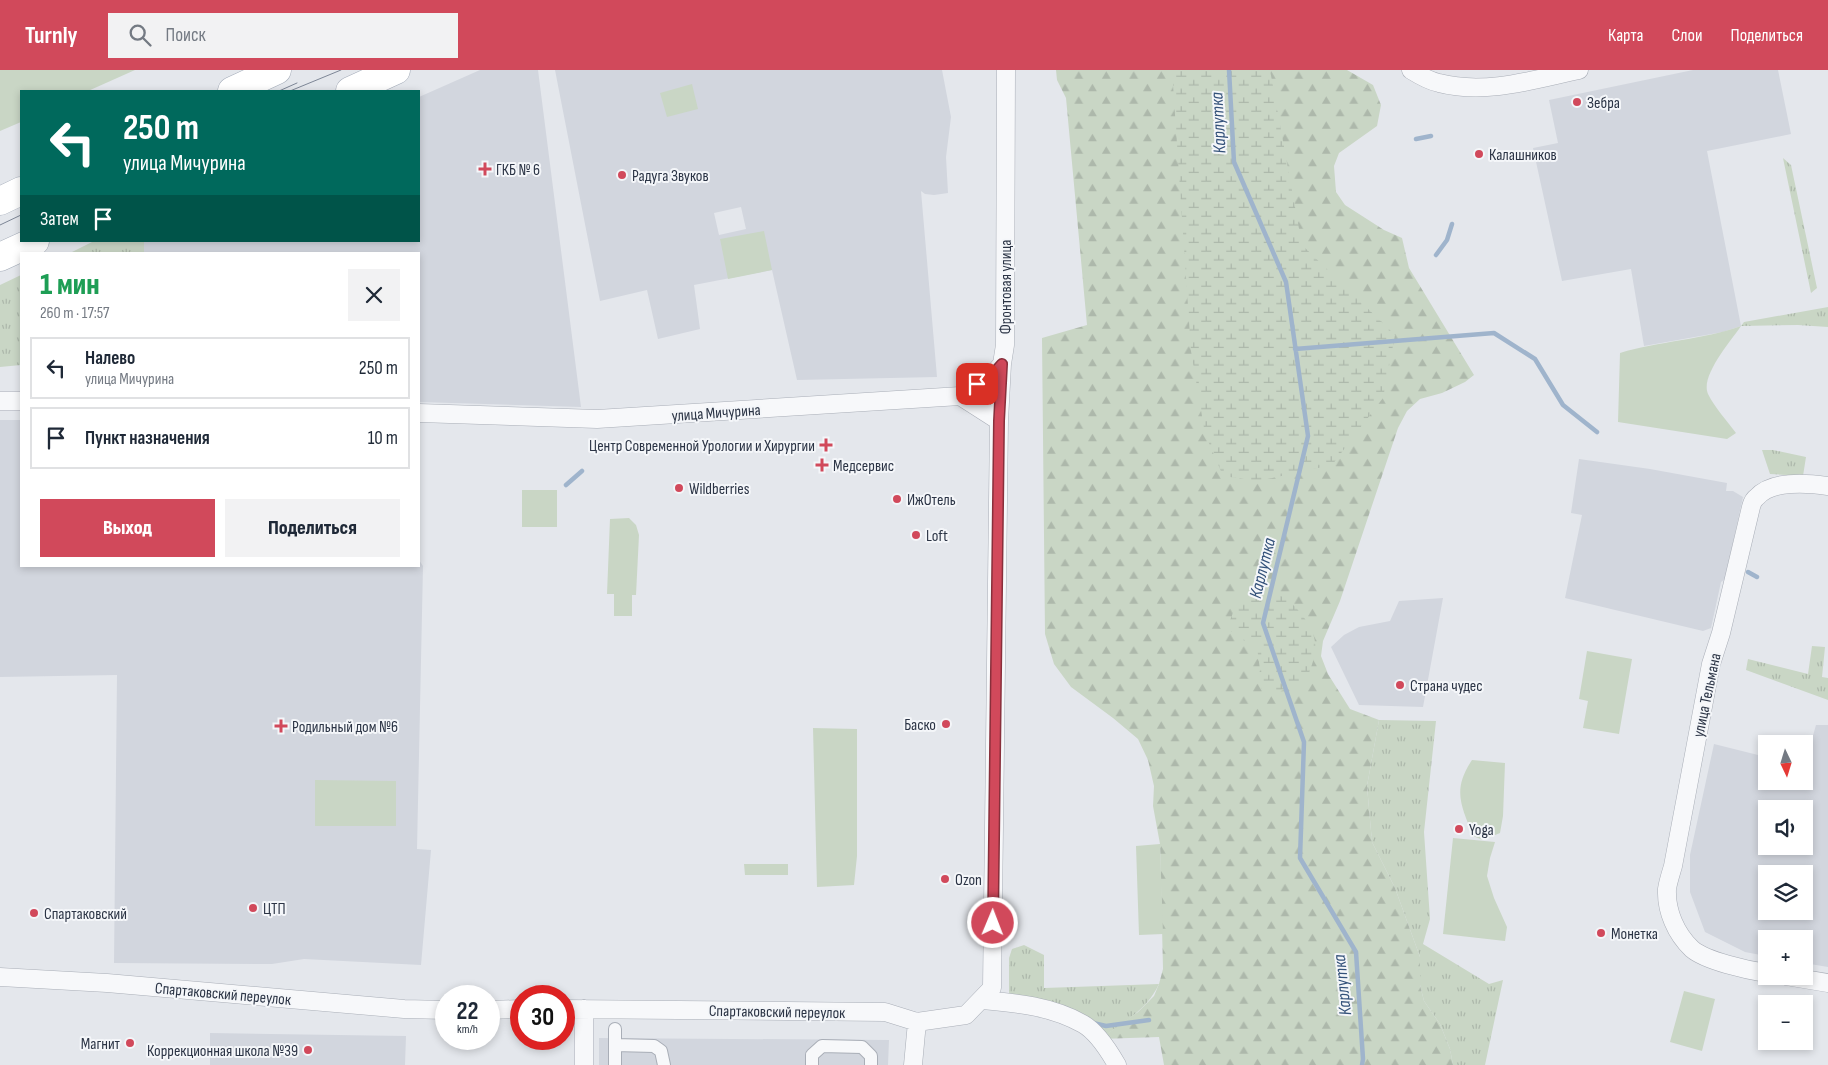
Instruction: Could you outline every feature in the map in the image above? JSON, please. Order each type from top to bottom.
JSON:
[{"type":"main road","points":[[234,90],[277,70]]},
{"type":"main road","points":[[352,90],[389,71]]},
{"type":"main road","points":[[0,201],[20,191]]},
{"type":"main road","points":[[0,257],[33,242]]},
{"type":"street","name":"Фронтовая улица","points":[[982,1000],[992,988],[999,421],[1005,345],[1006,70]]},
{"type":"street","points":[[1412,71],[1437,83],[1465,88],[1508,85],[1579,70]]},
{"type":"street","points":[[999,421],[960,396],[994,373],[1002,364]]},
{"type":"street","name":"улица Мичурина","points":[[420,413],[597,420],[960,396]]},
{"type":"street","points":[[0,401],[20,402]]},
{"type":"street","name":"улица Тельмана","points":[[1758,972],[1708,958],[1693,950],[1675,925],[1670,911],[1667,888],[1673,866],[1711,664],[1721,633],[1750,506],[1757,496],[1769,488],[1791,484],[1828,486]]},
{"type":"street","name":"Спартаковский переулок","points":[[0,977],[106,983],[394,1008],[435,1010]]},
{"type":"street","points":[[1813,980],[1828,983]]},
{"type":"street","points":[[982,1000],[1025,1004],[1056,1012],[1084,1024],[1107,1047],[1117,1065]]},
{"type":"street","name":"Спартаковский переулок","points":[[575,1008],[884,1012],[917,1022],[966,1015],[982,1000]]},
{"type":"street","points":[[584,1008],[584,1065]]},
{"type":"street","points":[[913,1065],[917,1022]]},
{"type":"street","points":[[615,1029],[615,1065]]},
{"type":"street","points":[[615,1046],[654,1046],[661,1051],[664,1065]]},
{"type":"street","points":[[812,1065],[812,1055],[822,1046],[862,1047],[871,1056],[871,1065]]},
{"type":"shaded area","name":"ГКБ № 6","points":[[480,70],[538,70],[581,407],[420,402],[420,252],[144,252],[144,242],[420,242],[420,97]]},
{"type":"shaded area","points":[[555,70],[942,70],[951,117],[946,157],[948,193],[934,195],[925,194],[921,191],[937,377],[797,380],[772,270],[694,285],[700,329],[658,339],[647,290],[600,301]],"holes":[[[741,207],[746,229],[719,235],[714,213]]]},
{"type":"shaded area","points":[[1693,70],[1778,70],[1791,134],[1707,151],[1741,326],[1723,332],[1644,346],[1631,269],[1562,281],[1533,148],[1558,143],[1549,100]]},
{"type":"shaded area","points":[[0,420],[20,420],[20,567],[420,567],[420,562],[423,566],[417,849],[431,850],[421,965],[304,959],[272,964],[114,963],[117,675],[0,677]]},
{"type":"shaded area","points":[[1579,459],[1727,483],[1726,491],[1733,491],[1743,497],[1725,579],[1721,582],[1711,628],[1703,631],[1565,598],[1582,515],[1571,513]]},
{"type":"shaded area","points":[[1443,598],[1423,707],[1359,705],[1331,647],[1344,635],[1359,627],[1390,621],[1399,601]]},
{"type":"shaded area","points":[[1816,725],[1828,725],[1828,967],[1813,964],[1813,930],[1758,930],[1758,954],[1745,952],[1705,932],[1690,892],[1690,855],[1714,744],[1758,755],[1758,790],[1813,790],[1813,736]]},
{"type":"shaded area","name":"Коррекционная школа №39","points":[[210,1033],[406,1036],[405,1065],[210,1065]]},
{"type":"shaded area","points":[[599,1038],[889,1040],[888,1065],[599,1065]]},
{"type":"green space","points":[[0,70],[135,70],[90,90],[20,90],[20,122],[0,131]]},
{"type":"green space","points":[[1056,70],[1347,70],[1373,85],[1381,105],[1377,126],[1339,153],[1334,166],[1336,192],[1345,205],[1384,230],[1402,238],[1409,268],[1474,375],[1465,382],[1442,393],[1420,399],[1407,411],[1398,428],[1340,601],[1323,641],[1321,656],[1328,674],[1350,709],[1379,720],[1367,786],[1372,842],[1395,888],[1420,957],[1420,985],[1424,1001],[1440,1024],[1450,1049],[1453,1065],[1164,1065],[1159,1037],[1100,1039],[1138,1012],[1154,996],[1159,984],[1163,969],[1160,844],[1153,806],[1154,786],[1148,760],[1138,739],[1071,687],[1054,664],[1045,634],[1042,338],[1087,325],[1066,98],[1057,80]]},
{"type":"green space","points":[[1172,70],[1270,70],[1302,245],[1395,335],[1383,398],[1332,465],[1258,481],[1223,476],[1205,434],[1191,351]]},
{"type":"green space","points":[[692,84],[698,109],[667,117],[660,93]]},
{"type":"green space","points":[[1783,158],[1791,165],[1817,288],[1811,293]]},
{"type":"green space","points":[[764,231],[772,270],[728,279],[720,239]]},
{"type":"green space","points":[[92,242],[144,242],[144,252],[72,252]]},
{"type":"green space","points":[[20,275],[20,365],[0,367],[0,285]]},
{"type":"green space","points":[[1828,307],[1828,327],[1798,325],[1741,326],[1744,322]]},
{"type":"green space","points":[[1741,326],[1712,369],[1707,387],[1708,394],[1714,404],[1736,433],[1727,439],[1618,422],[1620,353],[1726,331]]},
{"type":"green space","points":[[1762,450],[1773,450],[1806,457],[1803,476],[1770,474]]},
{"type":"green space","points":[[522,490],[557,490],[557,527],[522,527]]},
{"type":"green space","points":[[629,518],[636,525],[639,535],[636,595],[632,595],[632,616],[614,616],[614,594],[607,594],[610,519]]},
{"type":"green space","points":[[1240,595],[1278,595],[1290,602],[1302,614],[1311,629],[1315,642],[1312,665],[1303,686],[1276,692],[1262,690],[1258,680],[1260,670],[1257,647],[1246,642],[1227,628]]},
{"type":"green space","points":[[1812,646],[1825,647],[1822,677],[1828,678],[1828,700],[1746,670],[1748,659],[1808,674]]},
{"type":"green space","points":[[1587,651],[1632,659],[1619,734],[1583,728],[1588,701],[1579,699]]},
{"type":"green space","points":[[1379,720],[1436,721],[1424,832],[1430,919],[1423,944],[1489,984],[1503,980],[1485,1065],[1453,1065],[1450,1049],[1440,1024],[1424,1001],[1420,985],[1420,957],[1395,888],[1372,842],[1367,786]]},
{"type":"green space","points":[[813,728],[857,729],[857,856],[854,885],[817,887]]},
{"type":"green space","points":[[1472,760],[1505,763],[1503,816],[1500,833],[1483,840],[1473,836],[1460,798],[1462,780]]},
{"type":"green space","points":[[315,780],[396,781],[396,826],[315,826]]},
{"type":"green space","points":[[1453,838],[1495,842],[1487,876],[1494,898],[1507,927],[1505,941],[1443,934]]},
{"type":"green space","points":[[1160,844],[1163,934],[1139,935],[1136,846]]},
{"type":"green space","points":[[744,864],[788,864],[788,875],[745,875]]},
{"type":"green space","points":[[1024,945],[1044,955],[1044,988],[1159,984],[1141,1009],[1100,1039],[1009,998],[1009,958],[1012,949]]},
{"type":"green space","points":[[1684,991],[1715,999],[1702,1051],[1670,1042]]},
{"type":"waterway","name":"Карлутка","points":[[1229,70],[1234,162],[1286,282],[1308,436],[1263,623],[1304,742],[1300,858],[1356,952],[1362,1065]]},
{"type":"waterway","points":[[1416,139],[1431,136]]},
{"type":"waterway","points":[[1436,255],[1447,240],[1452,224]]},
{"type":"waterway","points":[[1295,349],[1494,333],[1535,359],[1563,405],[1597,432]]},
{"type":"waterway","points":[[566,485],[582,471]]},
{"type":"waterway","points":[[1748,572],[1757,577]]},
{"type":"waterway","points":[[1093,1023],[1106,1026],[1149,1020]]},
{"type":"tram line","points":[[292,90],[341,70]]},
{"type":"tram line","points":[[281,90],[297,83]]},
{"type":"tram line","points":[[0,225],[20,215]]},
{"type":"place","name":"Зебра","points":[[1577,102]]},
{"type":"place","name":"Калашников","points":[[1479,154]]},
{"type":"place","name":"ГКБ № 6","points":[[485,169]]},
{"type":"place","name":"Радуга Звуков","points":[[622,175]]},
{"type":"place","name":"Центр Современной Урологии и Хирургии","points":[[826,445]]},
{"type":"place","name":"Медсервис","points":[[822,465]]},
{"type":"place","name":"Wildberries","points":[[679,488]]},
{"type":"place","name":"ИжОтель","points":[[897,499]]},
{"type":"place","name":"Loft","points":[[916,535]]},
{"type":"place","name":"Страна чудес","points":[[1400,685]]},
{"type":"place","name":"Баско","points":[[946,724]]},
{"type":"place","name":"Родильный дом №6","points":[[281,726]]},
{"type":"place","name":"Yoga","points":[[1459,829]]},
{"type":"place","name":"Ozon","points":[[945,879]]},
{"type":"place","name":"ЦТП","points":[[253,908]]},
{"type":"place","name":"Спартаковский","points":[[34,913]]},
{"type":"place","name":"Монетка","points":[[1601,933]]},
{"type":"place","name":"Магнит","points":[[130,1043]]},
{"type":"place","name":"Коррекционная школа №39","points":[[308,1050]]},
{"type":"route","points":[[977,384],[994,373],[1002,364],[999,421],[993,923]]}]
